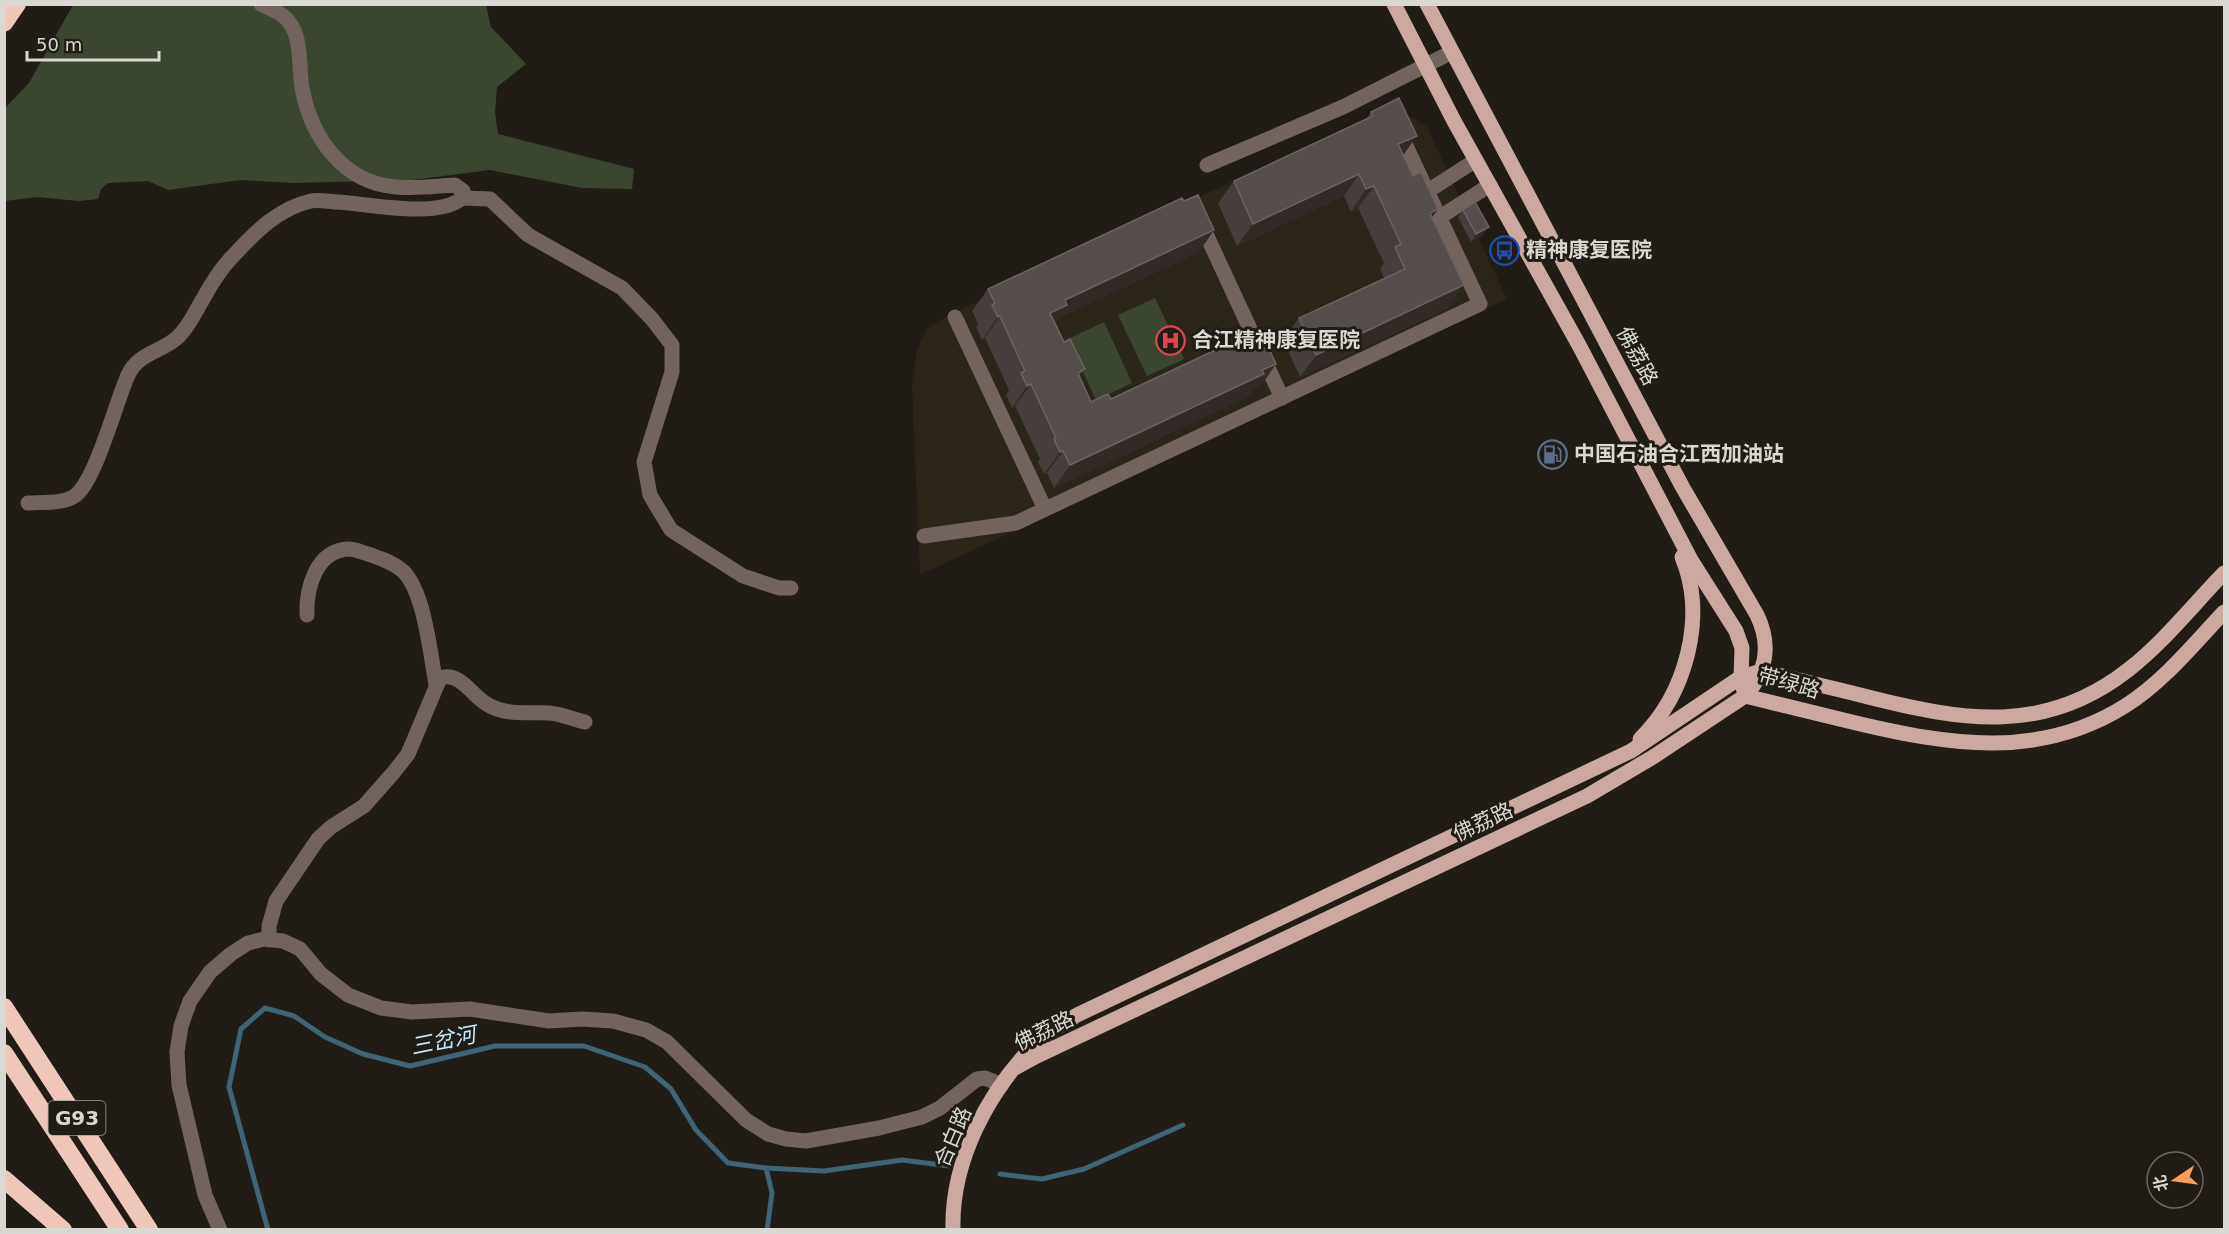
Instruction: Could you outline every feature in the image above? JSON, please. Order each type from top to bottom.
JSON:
[{"type":"highway","points":[[4,23],[17,4]]},
{"type":"highway","name":"G93","points":[[4,1007],[149,1230]]},
{"type":"highway","name":"G93","points":[[4,1053],[19,1072],[120,1230]]},
{"type":"highway","points":[[4,1179],[63,1230]]},
{"type":"main road","points":[[1394,4],[1425,66],[1580,347],[1656,496],[1691,560],[1736,631],[1742,648],[1741,677]]},
{"type":"main road","name":"佛荔路","points":[[1015,1068],[1587,796],[1653,757],[1745,696],[1753,688],[1762,671],[1766,648],[1765,637],[1757,615],[1683,488],[1427,4]]},
{"type":"main road","points":[[1607,764],[1642,738],[1658,719],[1683,668],[1691,636],[1694,602],[1687,569],[1656,496]]},
{"type":"main road","name":"带绿路","points":[[2224,573],[2154,646],[2127,670],[2082,699],[2036,713],[1993,718],[1946,715],[1762,671],[1741,677],[1745,696],[1922,738],[1992,744],[2042,740],[2102,719],[2134,700],[2173,666],[2224,612]]},
{"type":"main road","name":"佛荔路","points":[[1015,1068],[1036,1043],[1077,1015],[1607,764],[1653,738],[1674,721],[1741,677]]},
{"type":"main road","name":"合白路","points":[[953,1230],[953,1211],[959,1174],[980,1121],[1015,1068]]},
{"type":"street","points":[[27,502],[58,501],[76,496],[91,476],[130,372],[145,354],[177,338],[232,256],[262,226],[286,210],[313,200],[439,208],[456,204],[462,198],[463,191],[455,185],[396,187],[369,182],[348,170],[316,133],[304,96],[300,53],[293,28],[283,15],[261,4]]},
{"type":"street","points":[[1207,165],[1343,108],[1452,52]]},
{"type":"street","points":[[924,536],[1016,523],[1480,304],[1392,116]]},
{"type":"street","points":[[1428,191],[1476,160]]},
{"type":"street","points":[[1440,218],[1490,185]]},
{"type":"street","points":[[462,198],[490,199],[528,235],[622,288],[652,319],[672,345],[672,372],[644,462],[650,495],[671,530],[743,576],[779,588],[791,588]]},
{"type":"street","points":[[1192,206],[1282,398]]},
{"type":"street","points":[[955,317],[1045,509]]},
{"type":"street","points":[[307,615],[306,598],[311,581],[321,563],[332,553],[350,549],[386,560],[404,572],[419,598],[436,684]]},
{"type":"street","points":[[269,940],[269,926],[276,901],[318,839],[331,827],[364,806],[408,754],[440,678],[447,675],[464,684],[488,705],[523,715],[551,714],[585,722]]},
{"type":"street","points":[[220,1230],[205,1195],[179,1085],[177,1052],[181,1026],[190,1001],[210,972],[248,943],[283,941],[300,949],[321,974],[348,995],[381,1008],[412,1012],[470,1009],[549,1021],[582,1018],[613,1021],[646,1030],[667,1042],[746,1120],[768,1134],[786,1139],[806,1141],[879,1128],[922,1117],[940,1108],[977,1079],[985,1078],[1002,1085]]},
{"type":"shaded area","name":"合江精神康复医院","points":[[1390,113],[1415,119],[1427,127],[1507,299],[920,575],[912,386],[917,350],[926,329],[947,316],[1371,116]]},
{"type":"green space","points":[[73,5],[486,5],[491,27],[526,64],[497,87],[495,113],[498,134],[634,169],[632,189],[582,188],[490,170],[412,180],[294,183],[240,180],[168,190],[148,181],[108,183],[101,189],[98,199],[79,201],[37,197],[5,201],[4,109],[29,83]]},
{"type":"green space","points":[[1155,298],[1184,359],[1147,376],[1118,315]]},
{"type":"green space","points":[[1104,322],[1132,383],[1096,400],[1068,339]]},
{"type":"building","points":[[1399,98],[1417,136],[1398,144],[1413,176],[1421,172],[1438,209],[1430,213],[1464,285],[1316,355],[1299,318],[1405,269],[1395,247],[1401,244],[1374,186],[1366,189],[1359,174],[1253,224],[1234,181],[1373,116],[1371,112]]},
{"type":"building","points":[[1198,195],[1214,230],[1065,300],[1067,305],[1050,313],[1064,342],[1070,339],[1085,369],[1078,373],[1091,402],[1108,394],[1111,399],[1260,329],[1276,364],[1262,370],[1264,374],[1070,465],[1063,451],[1060,452],[1054,439],[1056,438],[1031,384],[1027,386],[1021,373],[1025,371],[1000,316],[998,317],[992,305],[995,303],[988,289],[1182,198],[1184,201]]},
{"type":"building","points":[[1475,202],[1489,227],[1476,234],[1463,210]]},
{"type":"waterway","name":"三岔河","points":[[268,1230],[229,1087],[241,1029],[265,1008],[294,1016],[325,1037],[363,1054],[410,1066],[495,1046],[584,1046],[645,1067],[671,1089],[696,1130],[728,1163],[766,1168],[772,1193],[767,1230]]},
{"type":"waterway","points":[[1000,1174],[1042,1179],[1084,1169],[1183,1125]]},
{"type":"waterway","points":[[766,1168],[824,1171],[902,1160],[950,1166]]},
{"type":"place","name":"精神康复医院","points":[[1505,250]]},
{"type":"place","name":"合江精神康复医院","points":[[1171,340]]},
{"type":"place","name":"中国石油合江西加油站","points":[[1553,454]]}]
